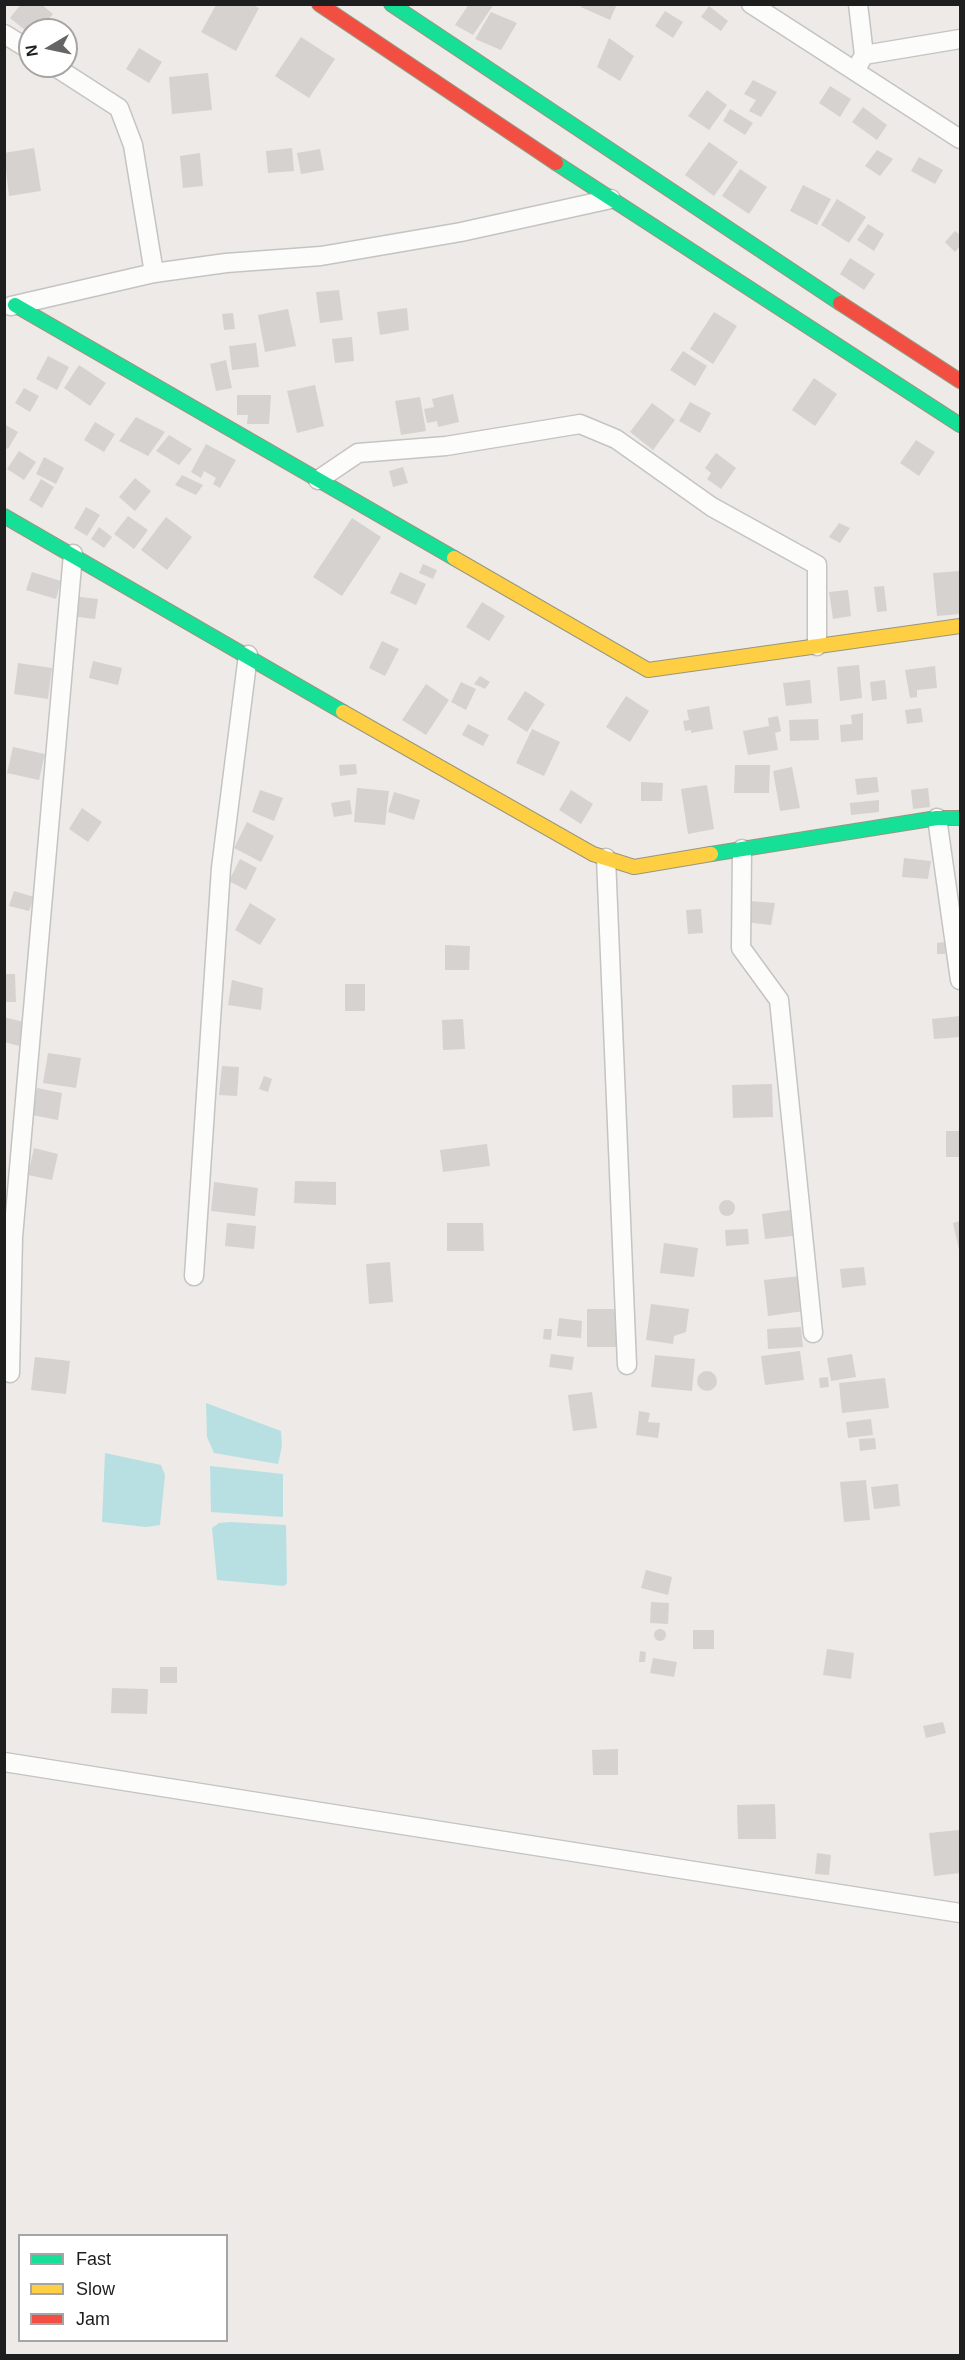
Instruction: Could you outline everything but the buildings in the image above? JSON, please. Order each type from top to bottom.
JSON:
[{"type":"street","points":[[319,4],[611,199],[960,425]]},
{"type":"street","points":[[391,4],[625,162],[960,381]]},
{"type":"street","points":[[751,4],[860,63],[960,139]]},
{"type":"street","points":[[858,4],[860,63]]},
{"type":"street","points":[[4,34],[18,43]]},
{"type":"street","points":[[860,63],[960,39]]},
{"type":"street","points":[[73,78],[119,108],[133,145],[154,273]]},
{"type":"street","points":[[10,306],[154,273],[226,263],[321,256],[461,232],[611,199]]},
{"type":"street","points":[[10,306],[648,670],[960,626]]},
{"type":"street","points":[[318,480],[358,453],[446,446],[580,424],[616,439],[712,507],[817,565],[817,646]]},
{"type":"street","points":[[4,516],[593,855],[634,867],[938,818],[960,818]]},
{"type":"street","points":[[10,1373],[13,1237],[73,554]]},
{"type":"street","points":[[194,1276],[221,868],[248,655]]},
{"type":"street","points":[[938,818],[960,980]]},
{"type":"street","points":[[742,849],[741,948],[779,1000],[813,1334]]},
{"type":"street","points":[[606,858],[627,1365]]},
{"type":"street","points":[[4,1762],[960,1913]]},
{"type":"water","points":[[206,1403],[281,1431],[282,1446],[278,1464],[214,1453],[207,1437]]},
{"type":"water","points":[[105,1453],[161,1465],[165,1475],[160,1525],[146,1527],[102,1522]]},
{"type":"water","points":[[210,1466],[283,1474],[283,1517],[211,1512]]},
{"type":"water","points":[[219,1523],[286,1525],[287,1583],[284,1586],[217,1580],[212,1528]]},
{"type":"traffic: fast","points":[[391,4],[840,303]]},
{"type":"traffic: fast","points":[[556,163],[960,425]]},
{"type":"traffic: fast","points":[[15,305],[454,558]]},
{"type":"traffic: fast","points":[[4,516],[343,712]]},
{"type":"traffic: fast","points":[[711,854],[937,818],[960,818]]},
{"type":"traffic: slow","points":[[454,558],[648,670],[960,626]]},
{"type":"traffic: slow","points":[[343,712],[593,854],[634,867],[711,854]]},
{"type":"traffic: jam","points":[[319,4],[556,163]]},
{"type":"traffic: jam","points":[[840,303],[960,381]]}]
